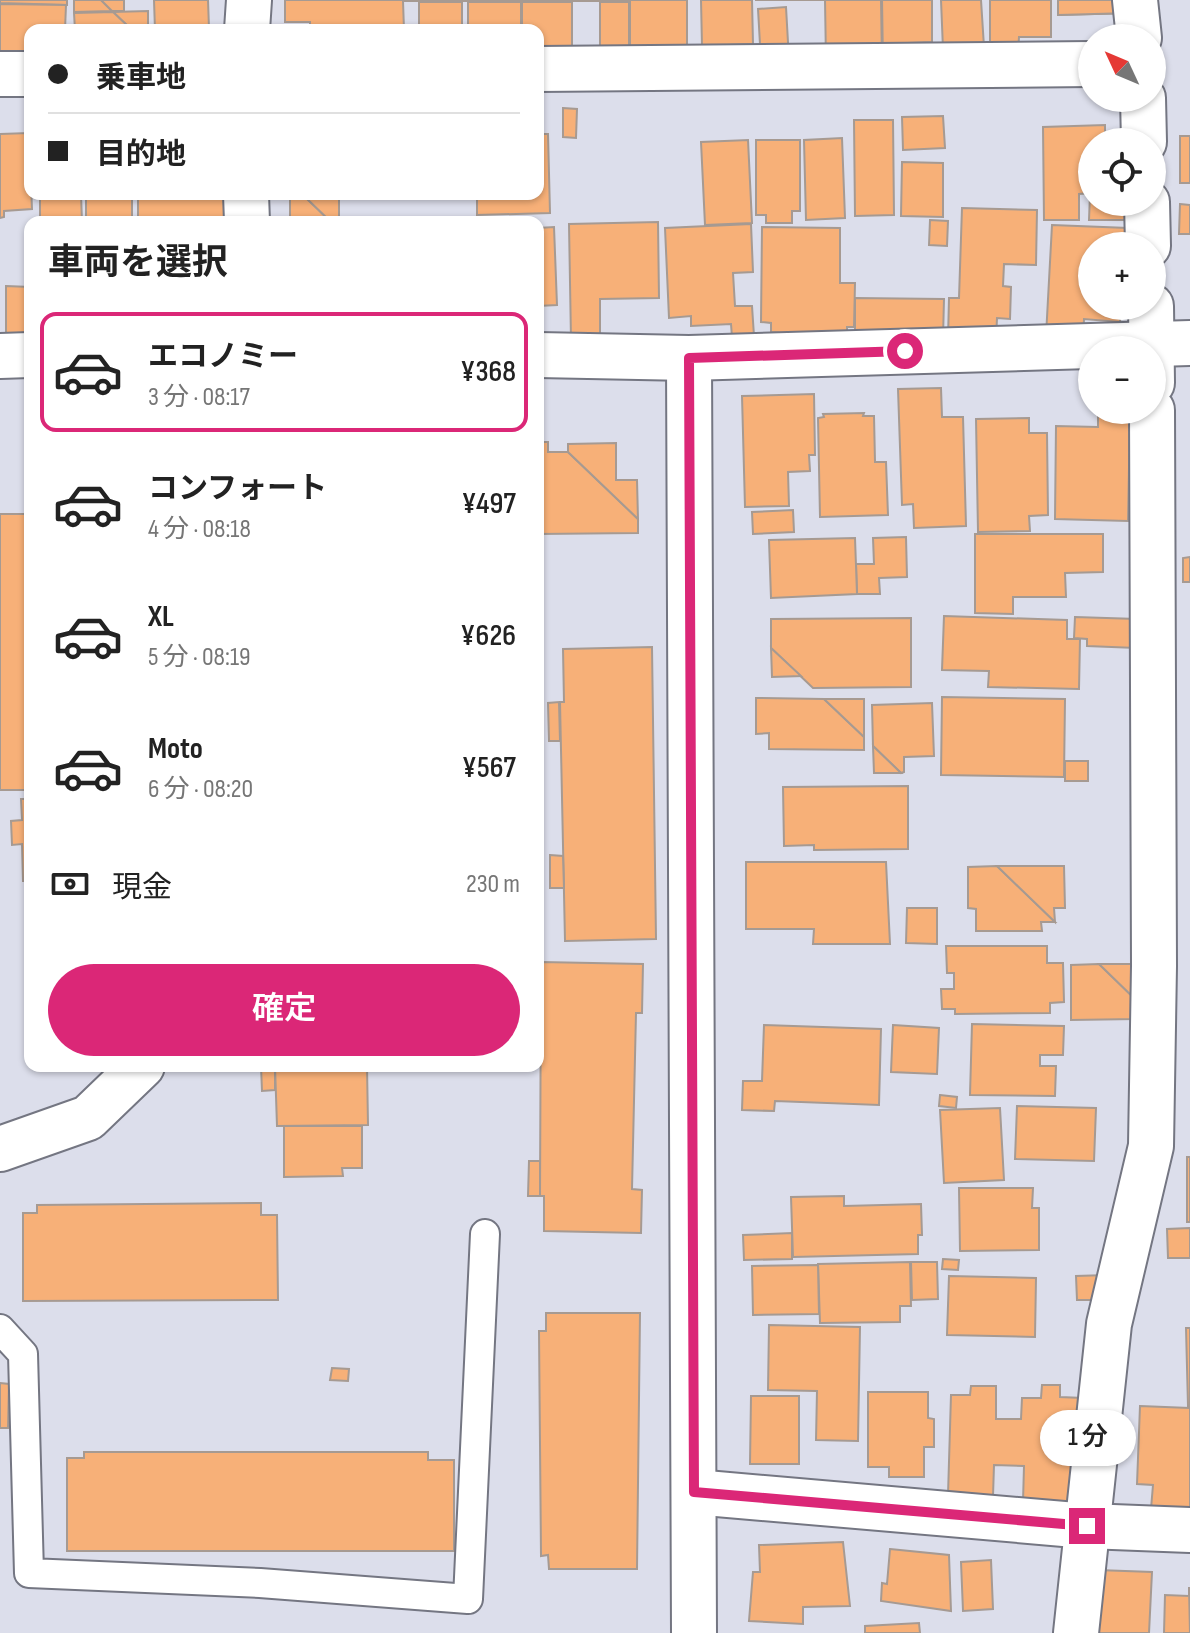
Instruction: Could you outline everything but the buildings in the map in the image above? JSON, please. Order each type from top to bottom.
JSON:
[{"type":"street","points":[[247,24],[249,0]]},
{"type":"street","points":[[1135,0],[1138,24]]},
{"type":"street","points":[[544,69],[1078,64]]},
{"type":"street","points":[[0,74],[24,74]]},
{"type":"street","points":[[544,355],[689,358],[1078,346]]},
{"type":"street","points":[[0,356],[24,355]]},
{"type":"street","points":[[689,358],[694,1633]]},
{"type":"street","points":[[1076,1633],[1109,1324],[1151,1146],[1154,966],[1152,424]]},
{"type":"street","points":[[0,1149],[88,1118],[136,1072]]},
{"type":"street","points":[[694,1492],[1087,1526],[1190,1530]]},
{"type":"lane","points":[[0,1329],[23,1354],[29,1573],[260,1583],[468,1599],[485,1234]]},
{"type":"route","points":[[905,351],[689,358],[694,1492],[1087,1526]]}]
